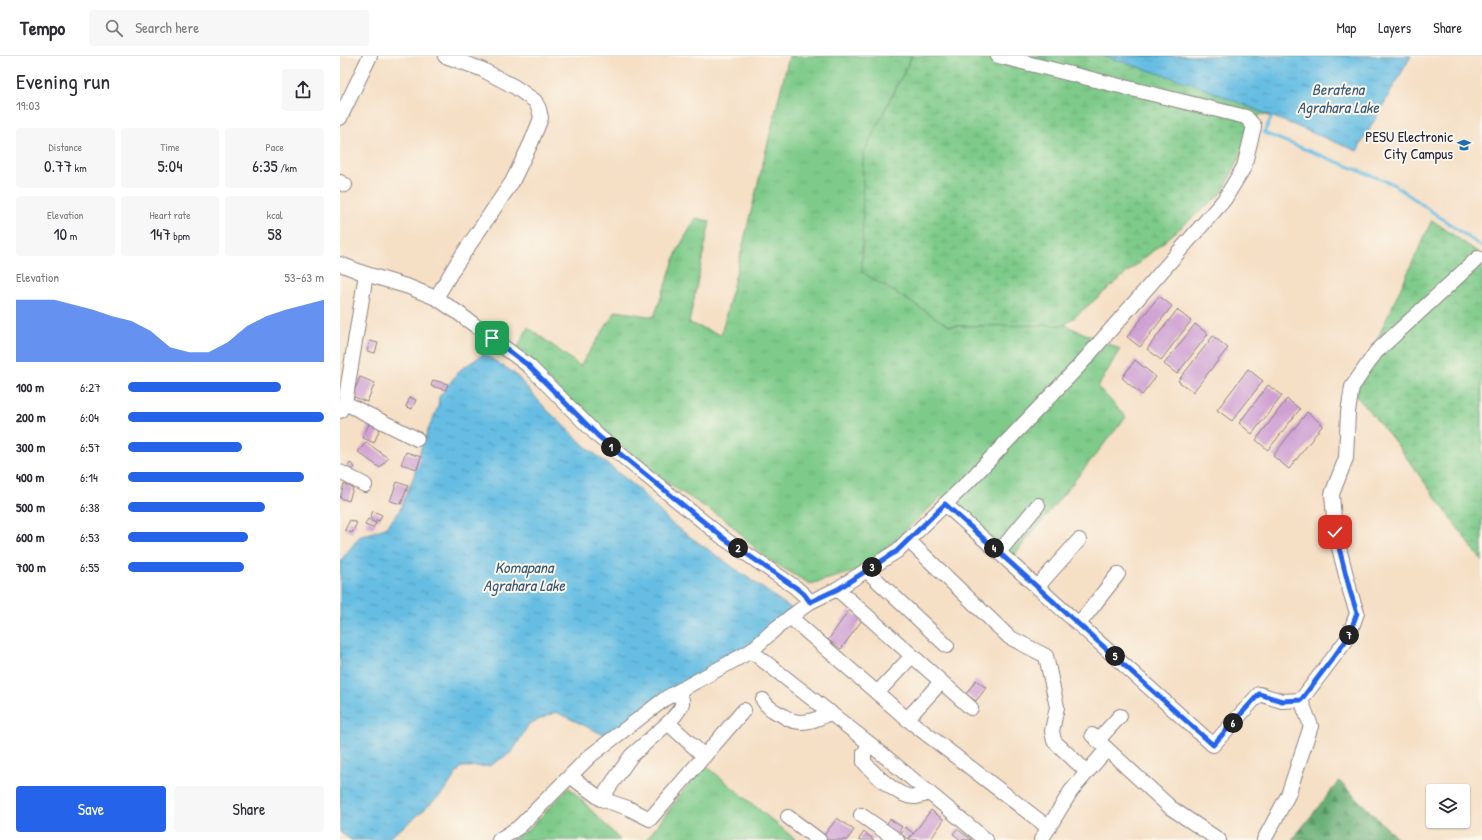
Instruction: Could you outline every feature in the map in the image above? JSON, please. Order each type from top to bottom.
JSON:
[{"type":"street","points":[[340,118],[370,56]]},
{"type":"street","points":[[436,298],[457,263],[512,182],[531,144],[540,118],[539,109],[535,101],[515,87],[481,69],[445,56]]},
{"type":"street","points":[[499,840],[519,827],[590,756],[666,698],[751,651],[790,617],[810,602],[838,589],[897,551],[975,475],[1079,366],[1224,200],[1244,167],[1254,126],[1246,117],[998,56]]},
{"type":"street","points":[[945,504],[1213,745],[1259,694],[1282,701],[1301,700],[1348,638],[1357,613],[1335,532],[1332,494],[1346,458],[1348,412],[1352,387],[1376,352],[1478,258]]},
{"type":"street","points":[[340,264],[366,274],[409,287],[436,298],[457,312],[529,366],[598,436],[726,540],[795,587],[804,594],[810,602]]},
{"type":"street","points":[[366,274],[343,407],[418,439]]},
{"type":"street","points":[[340,472],[365,484]]},
{"type":"street","points":[[998,552],[1038,505]]},
{"type":"street","points":[[908,540],[1009,638],[1046,656],[1057,707],[1052,731],[1054,741],[1087,772]]},
{"type":"street","points":[[1037,586],[1080,540]]},
{"type":"street","points":[[867,571],[947,646]]},
{"type":"street","points":[[1079,624],[1118,574]]},
{"type":"street","points":[[838,589],[971,708]]},
{"type":"street","points":[[790,617],[907,718],[1049,828]]},
{"type":"street","points":[[751,651],[870,744],[986,840]]},
{"type":"street","points":[[877,693],[912,656]]},
{"type":"street","points":[[907,718],[941,682]]},
{"type":"street","points":[[601,799],[631,756],[674,718],[682,704],[682,700],[676,692]]},
{"type":"street","points":[[763,700],[767,707],[792,721],[801,722],[813,720],[823,717],[830,712]]},
{"type":"street","points":[[1264,840],[1288,795],[1311,726],[1301,700]]},
{"type":"street","points":[[570,776],[601,799],[628,808],[650,819],[744,710]]},
{"type":"street","points":[[1041,840],[1071,791],[1087,772],[1099,741],[1120,716]]},
{"type":"street","points":[[668,723],[704,756]]},
{"type":"street","points":[[630,726],[647,742]]},
{"type":"street","points":[[1099,741],[1171,808],[1219,840]]},
{"type":"street","points":[[870,744],[864,754],[864,762],[883,781],[905,795],[915,797],[929,793]]},
{"type":"street","points":[[861,814],[897,840]]},
{"type":"street","points":[[788,817],[819,840]]},
{"type":"green space","points":[[789,56],[912,56],[863,154],[949,326],[1065,325],[1120,349],[1098,387],[1126,417],[1011,559],[942,496],[865,569],[810,584],[764,557],[727,521],[675,488],[591,421],[517,349],[528,327],[580,366],[616,311],[654,317],[678,249],[696,218],[710,221],[689,323],[721,335]]},
{"type":"green space","points":[[912,56],[1396,56],[1355,137],[1260,114],[1223,192],[1065,325],[949,326],[862,272],[863,154]]},
{"type":"green space","points":[[1432,220],[1482,255],[1482,561],[1392,438],[1353,392]]},
{"type":"green space","points":[[704,764],[796,840],[646,840]]},
{"type":"green space","points":[[1339,781],[1399,840],[1292,840]]},
{"type":"green space","points":[[569,787],[620,840],[510,840],[528,830]]},
{"type":"water","name":"Beratena Agrahara Lake","points":[[1103,56],[1411,56],[1357,151],[1193,84]]},
{"type":"water","name":"Komapana Agrahara Lake","points":[[484,354],[514,373],[546,409],[585,446],[636,487],[672,524],[802,616],[615,740],[556,712],[529,724],[512,752],[489,766],[461,767],[443,793],[411,821],[386,840],[351,840],[340,832],[340,562],[359,537],[385,528],[399,512],[414,476],[422,444],[438,407],[439,397],[460,370]]},
{"type":"building","points":[[1159,296],[1172,306],[1140,347],[1127,337]]},
{"type":"building","points":[[1177,310],[1191,321],[1161,360],[1147,349]]},
{"type":"building","points":[[1195,324],[1208,334],[1177,374],[1164,364]]},
{"type":"building","points":[[1213,336],[1228,348],[1193,392],[1178,381]]},
{"type":"building","points":[[370,341],[378,343],[375,353],[367,351]]},
{"type":"building","points":[[1135,360],[1156,377],[1142,395],[1122,378]]},
{"type":"building","points":[[1248,369],[1263,381],[1232,421],[1217,410]]},
{"type":"building","points":[[360,377],[375,383],[367,402],[352,396]]},
{"type":"building","points":[[433,380],[448,384],[446,390],[431,386]]},
{"type":"building","points":[[1268,385],[1282,396],[1252,434],[1239,423]]},
{"type":"building","points":[[410,397],[416,400],[412,409],[406,407]]},
{"type":"building","points":[[1287,399],[1300,409],[1268,450],[1256,440]]},
{"type":"building","points":[[1307,412],[1323,425],[1289,469],[1273,456]]},
{"type":"building","points":[[369,424],[380,428],[374,443],[363,438]]},
{"type":"building","points":[[366,442],[388,458],[380,468],[358,452]]},
{"type":"building","points":[[406,452],[421,457],[417,469],[401,464]]},
{"type":"building","points":[[350,463],[355,467],[349,474],[345,471]]},
{"type":"building","points":[[397,482],[408,486],[401,504],[390,501]]},
{"type":"building","points":[[344,484],[353,488],[349,501],[340,498]]},
{"type":"building","points":[[373,511],[382,515],[379,521],[370,518]]},
{"type":"building","points":[[368,519],[376,523],[373,528],[365,525]]},
{"type":"building","points":[[350,520],[357,523],[352,533],[345,530]]},
{"type":"building","points":[[849,610],[862,620],[841,649],[828,640]]},
{"type":"building","points":[[976,680],[986,688],[976,701],[966,694]]},
{"type":"building","points":[[931,810],[944,820],[930,840],[909,840]]},
{"type":"building","points":[[837,818],[854,830],[847,840],[825,840],[822,838]]},
{"type":"building","points":[[890,819],[902,827],[896,835],[885,826]]},
{"type":"building","points":[[905,827],[913,833],[908,839],[901,834]]},
{"type":"building","points":[[957,829],[972,840],[961,840],[953,834]]},
{"type":"building","points":[[864,832],[874,840],[860,840],[859,839]]},
{"type":"waterway","points":[[1274,112],[1264,133],[1393,184],[1482,247]]},
{"type":"place","name":"PESU Electronic City Campus","points":[[1464,145]]},
{"type":"route","points":[[492,338],[529,366],[598,436],[726,540],[795,587],[804,594],[810,602],[838,589],[897,551],[945,504],[1213,745],[1259,694],[1282,701],[1301,700],[1348,638],[1357,613],[1335,532]]}]
